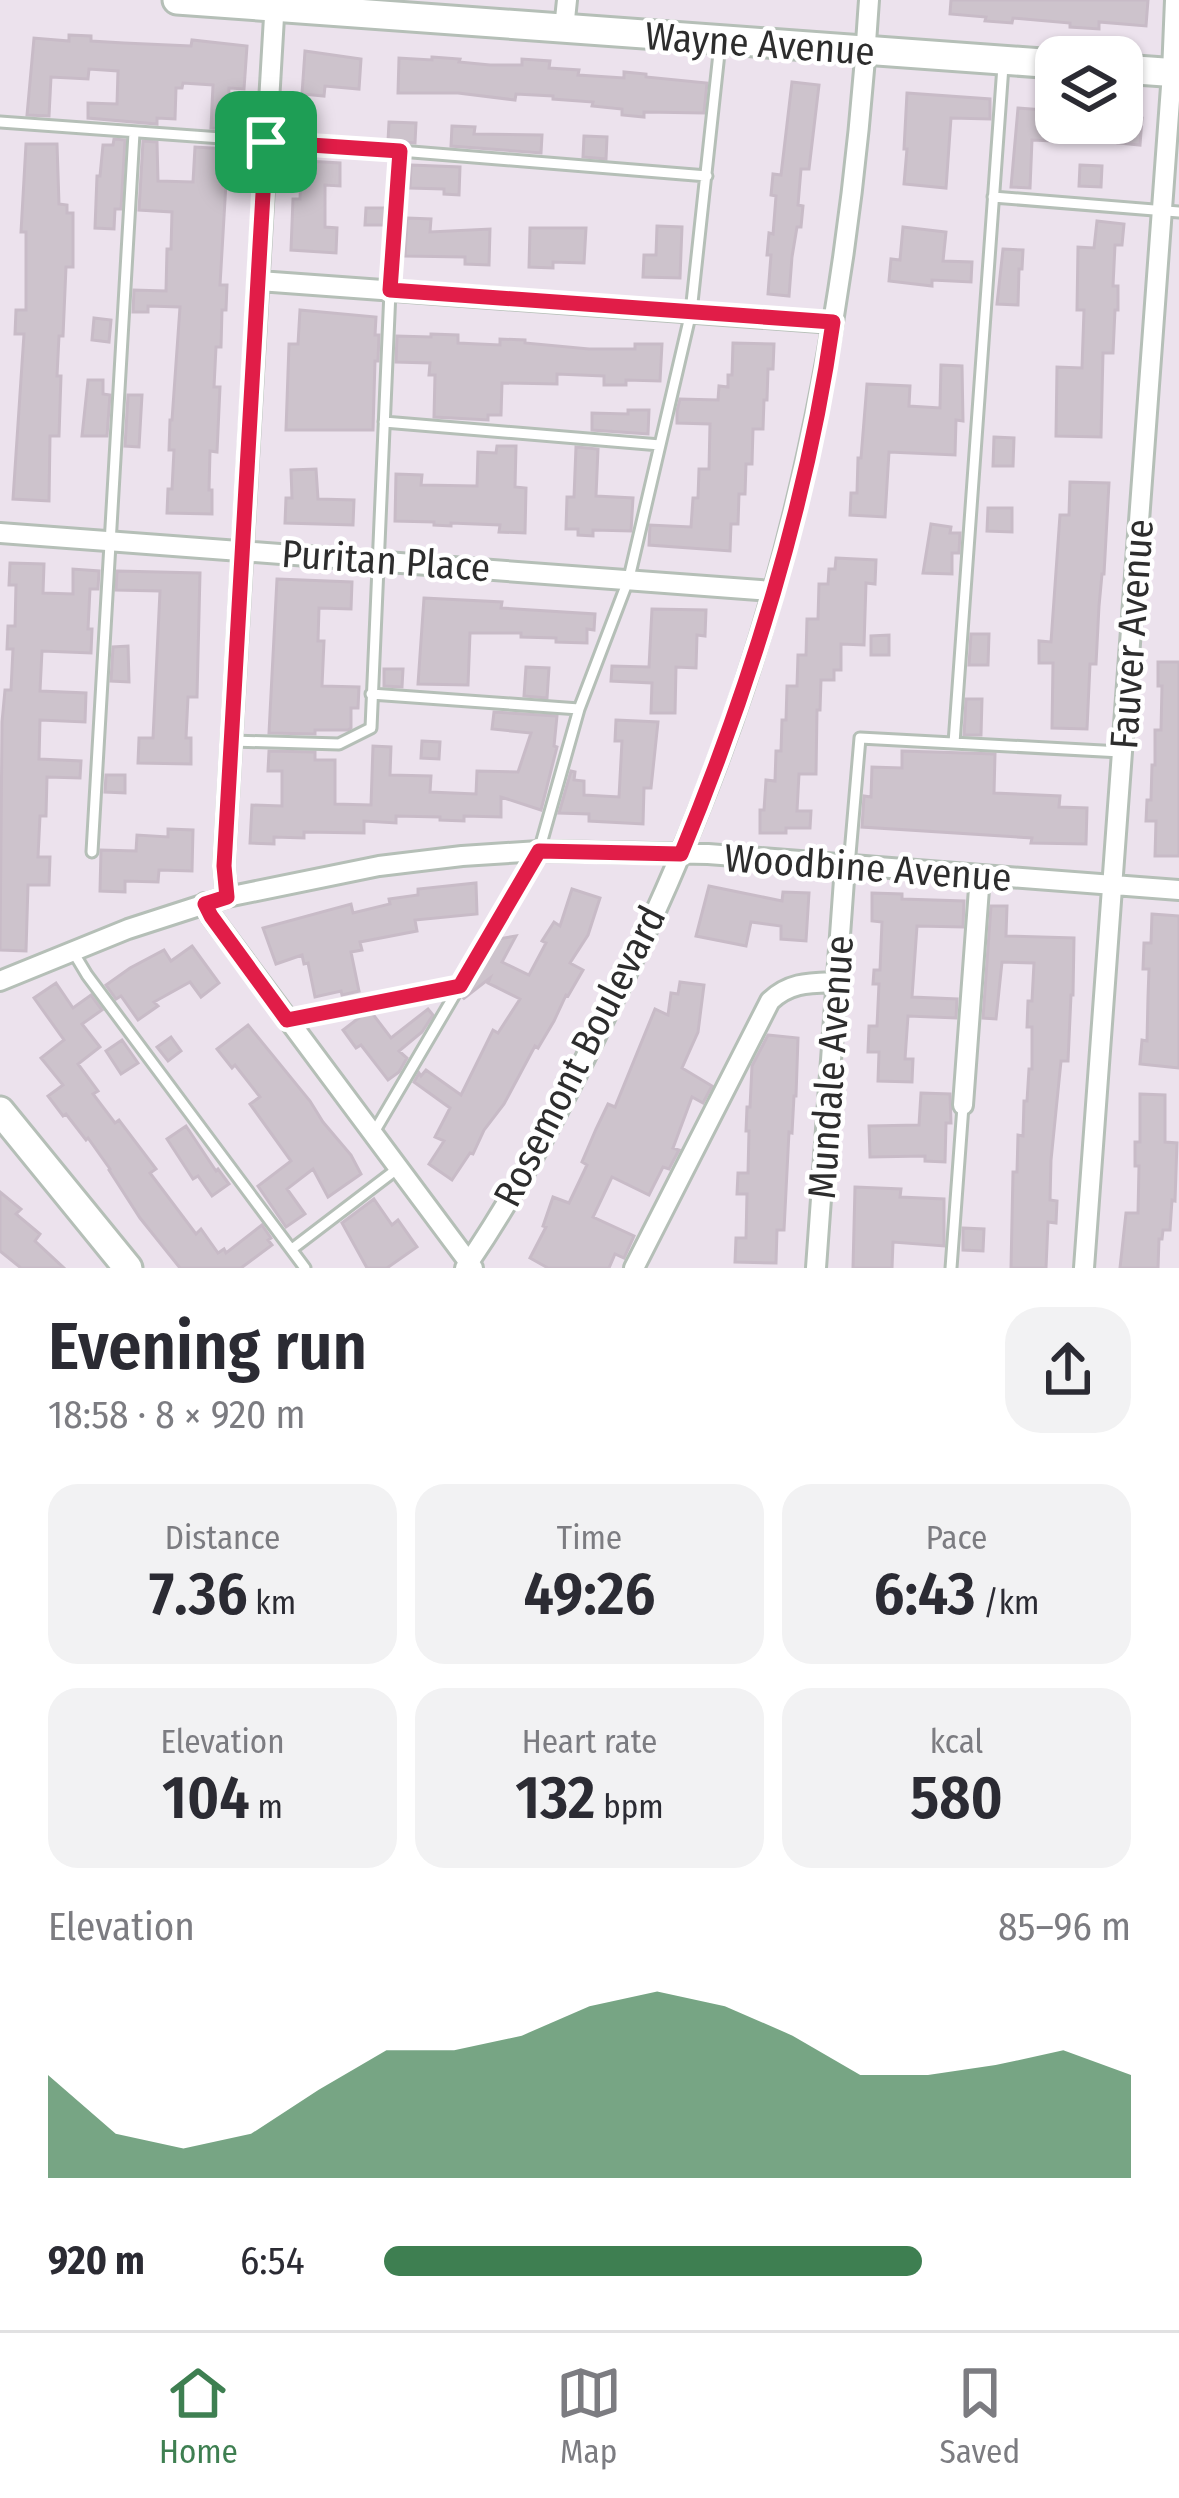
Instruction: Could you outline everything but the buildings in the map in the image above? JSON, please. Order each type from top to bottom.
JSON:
[{"type":"main road","name":"Wayne Avenue","points":[[177,0],[1035,63]]},
{"type":"main road","points":[[1143,71],[1176,73]]},
{"type":"main road","points":[[0,1111],[128,1268]]},
{"type":"street","points":[[565,29],[567,0]]},
{"type":"street","name":"Rosemont Boulevard","points":[[469,1266],[577,1076],[640,950],[745,686],[809,452],[833,322],[863,96],[869,0]]},
{"type":"street","name":"Fauver Avenue","points":[[1084,1268],[1171,211],[1175,0]]},
{"type":"street","points":[[227,897],[224,866],[275,4]]},
{"type":"street","points":[[259,281],[833,322]]},
{"type":"street","name":"Puritan Place","points":[[0,532],[772,591]]},
{"type":"street","name":"Woodbine Avenue","points":[[0,981],[72,950],[227,897],[379,866],[462,856],[539,851],[681,854],[1179,890]]},
{"type":"street","name":"Mundale Avenue","points":[[816,1268],[847,866]]},
{"type":"street","points":[[963,1105],[980,875]]},
{"type":"street","points":[[205,904],[469,1266]]},
{"type":"street","points":[[636,1267],[770,1001],[785,988],[799,984],[837,982]]},
{"type":"lane","points":[[373,1134],[539,851],[579,709],[628,578],[691,312],[721,40]]},
{"type":"lane","points":[[954,743],[1003,61]]},
{"type":"lane","points":[[0,122],[707,176]]},
{"type":"lane","points":[[92,852],[134,133]]},
{"type":"lane","points":[[232,741],[339,744],[371,728],[400,151]]},
{"type":"lane","points":[[993,197],[1171,211]]},
{"type":"lane","points":[[384,422],[660,445]]},
{"type":"lane","points":[[371,694],[579,709]]},
{"type":"lane","points":[[847,866],[860,738],[1123,752]]},
{"type":"lane","points":[[72,950],[305,1268]]},
{"type":"lane","points":[[287,1020],[460,986]]},
{"type":"lane","points":[[951,1268],[963,1105]]},
{"type":"lane","points":[[292,1250],[399,1168]]},
{"type":"route","points":[[266,142],[400,151],[390,290],[833,322],[809,452],[745,686],[681,854],[539,851],[460,986],[287,1020],[205,904],[227,897],[224,866],[266,142]]}]
